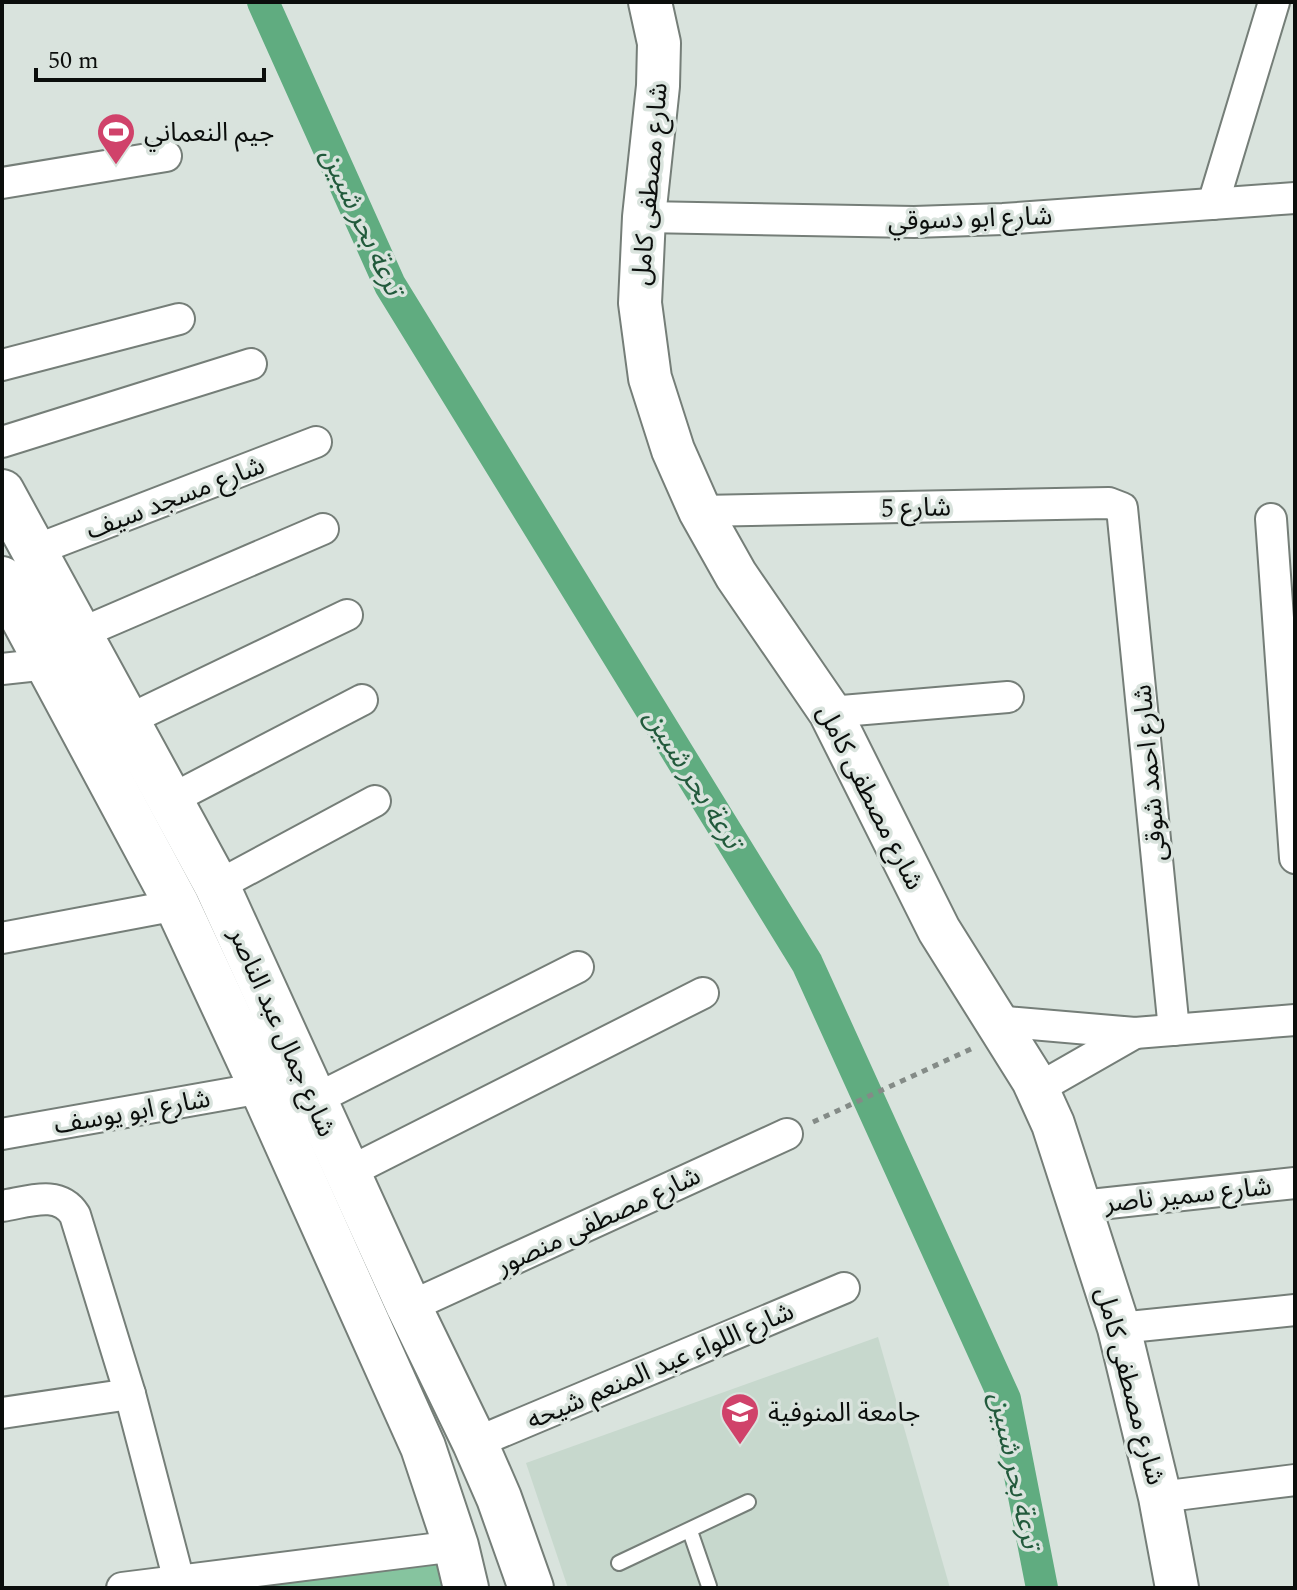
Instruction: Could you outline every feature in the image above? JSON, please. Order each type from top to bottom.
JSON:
[{"type":"main road","name":"شارع مصطفى كامل","points":[[650,2],[659,43],[640,303],[650,378],[673,450],[700,511],[736,575],[830,712],[939,930],[1037,1089],[1053,1124],[1119,1328],[1160,1497],[1177,1588]]},
{"type":"main road","name":"شارع جمال عبد الناصر","points":[[2,492],[18,565],[64,649],[423,1447],[456,1546],[466,1588]]},
{"type":"main road","name":"شارع جمال عبد الناصر","points":[[64,649],[126,721],[217,886],[409,1307],[475,1443],[499,1498],[531,1588]]},
{"type":"street","points":[[1213,204],[1274,2]]},
{"type":"street","points":[[2,183],[166,156]]},
{"type":"street","name":"شارع ابو دسوقي","points":[[644,217],[914,222],[1003,219],[1295,198]]},
{"type":"street","points":[[2,365],[179,319]]},
{"type":"street","points":[[2,442],[251,364]]},
{"type":"street","name":"شارع مسجد سيف","points":[[18,565],[316,442]]},
{"type":"street","name":"شارع 5","points":[[700,511],[1109,503],[1122,508],[1125,516]]},
{"type":"street","name":"شارع احمد شوقى","points":[[1125,516],[1174,1030]]},
{"type":"street","points":[[1271,519],[1295,858]]},
{"type":"street","points":[[2,669],[64,649],[323,529]]},
{"type":"street","points":[[126,721],[347,615]]},
{"type":"street","points":[[830,712],[1008,697]]},
{"type":"street","points":[[170,800],[362,700]]},
{"type":"street","points":[[217,886],[375,801]]},
{"type":"street","points":[[2,938],[177,905]]},
{"type":"street","points":[[314,1100],[578,967]]},
{"type":"street","points":[[347,1173],[703,993]]},
{"type":"street","points":[[995,1021],[1135,1033],[1295,1020]]},
{"type":"street","points":[[1037,1089],[1135,1033]]},
{"type":"street","name":"شارع ابو يوسف","points":[[2,1134],[262,1088]]},
{"type":"street","name":"شارع مصطفى منصور","points":[[409,1307],[787,1134]]},
{"type":"street","name":"شارع سمير ناصر","points":[[1081,1206],[1295,1183]]},
{"type":"street","points":[[2,1206],[48,1198],[60,1200],[75,1215],[130,1394],[179,1581]]},
{"type":"street","name":"شارع اللواء عبد المنعم شيحه","points":[[475,1443],[844,1288]]},
{"type":"street","points":[[1119,1328],[1295,1310]]},
{"type":"street","points":[[2,1413],[130,1394]]},
{"type":"street","points":[[1160,1497],[1295,1480]]},
{"type":"street","points":[[122,1588],[456,1546]]},
{"type":"lane","points":[[619,1563],[748,1502]]},
{"type":"lane","points":[[690,1531],[707,1587]]},
{"type":"path","points":[[787,1134],[960,1056]]},
{"type":"shaded area","name":"جامعة المنوفية","points":[[878,1337],[950,1588],[568,1588],[526,1463]]},
{"type":"green space","points":[[456,1546],[462,1588],[120,1588]]},
{"type":"waterway","name":"ترعة بحر شبين","points":[[263,2],[390,285],[807,963],[1005,1399],[1042,1588]]},
{"type":"place","name":"جيم النعماني","points":[[116,166]]},
{"type":"place","name":"جامعة المنوفية","points":[[740,1446]]}]
